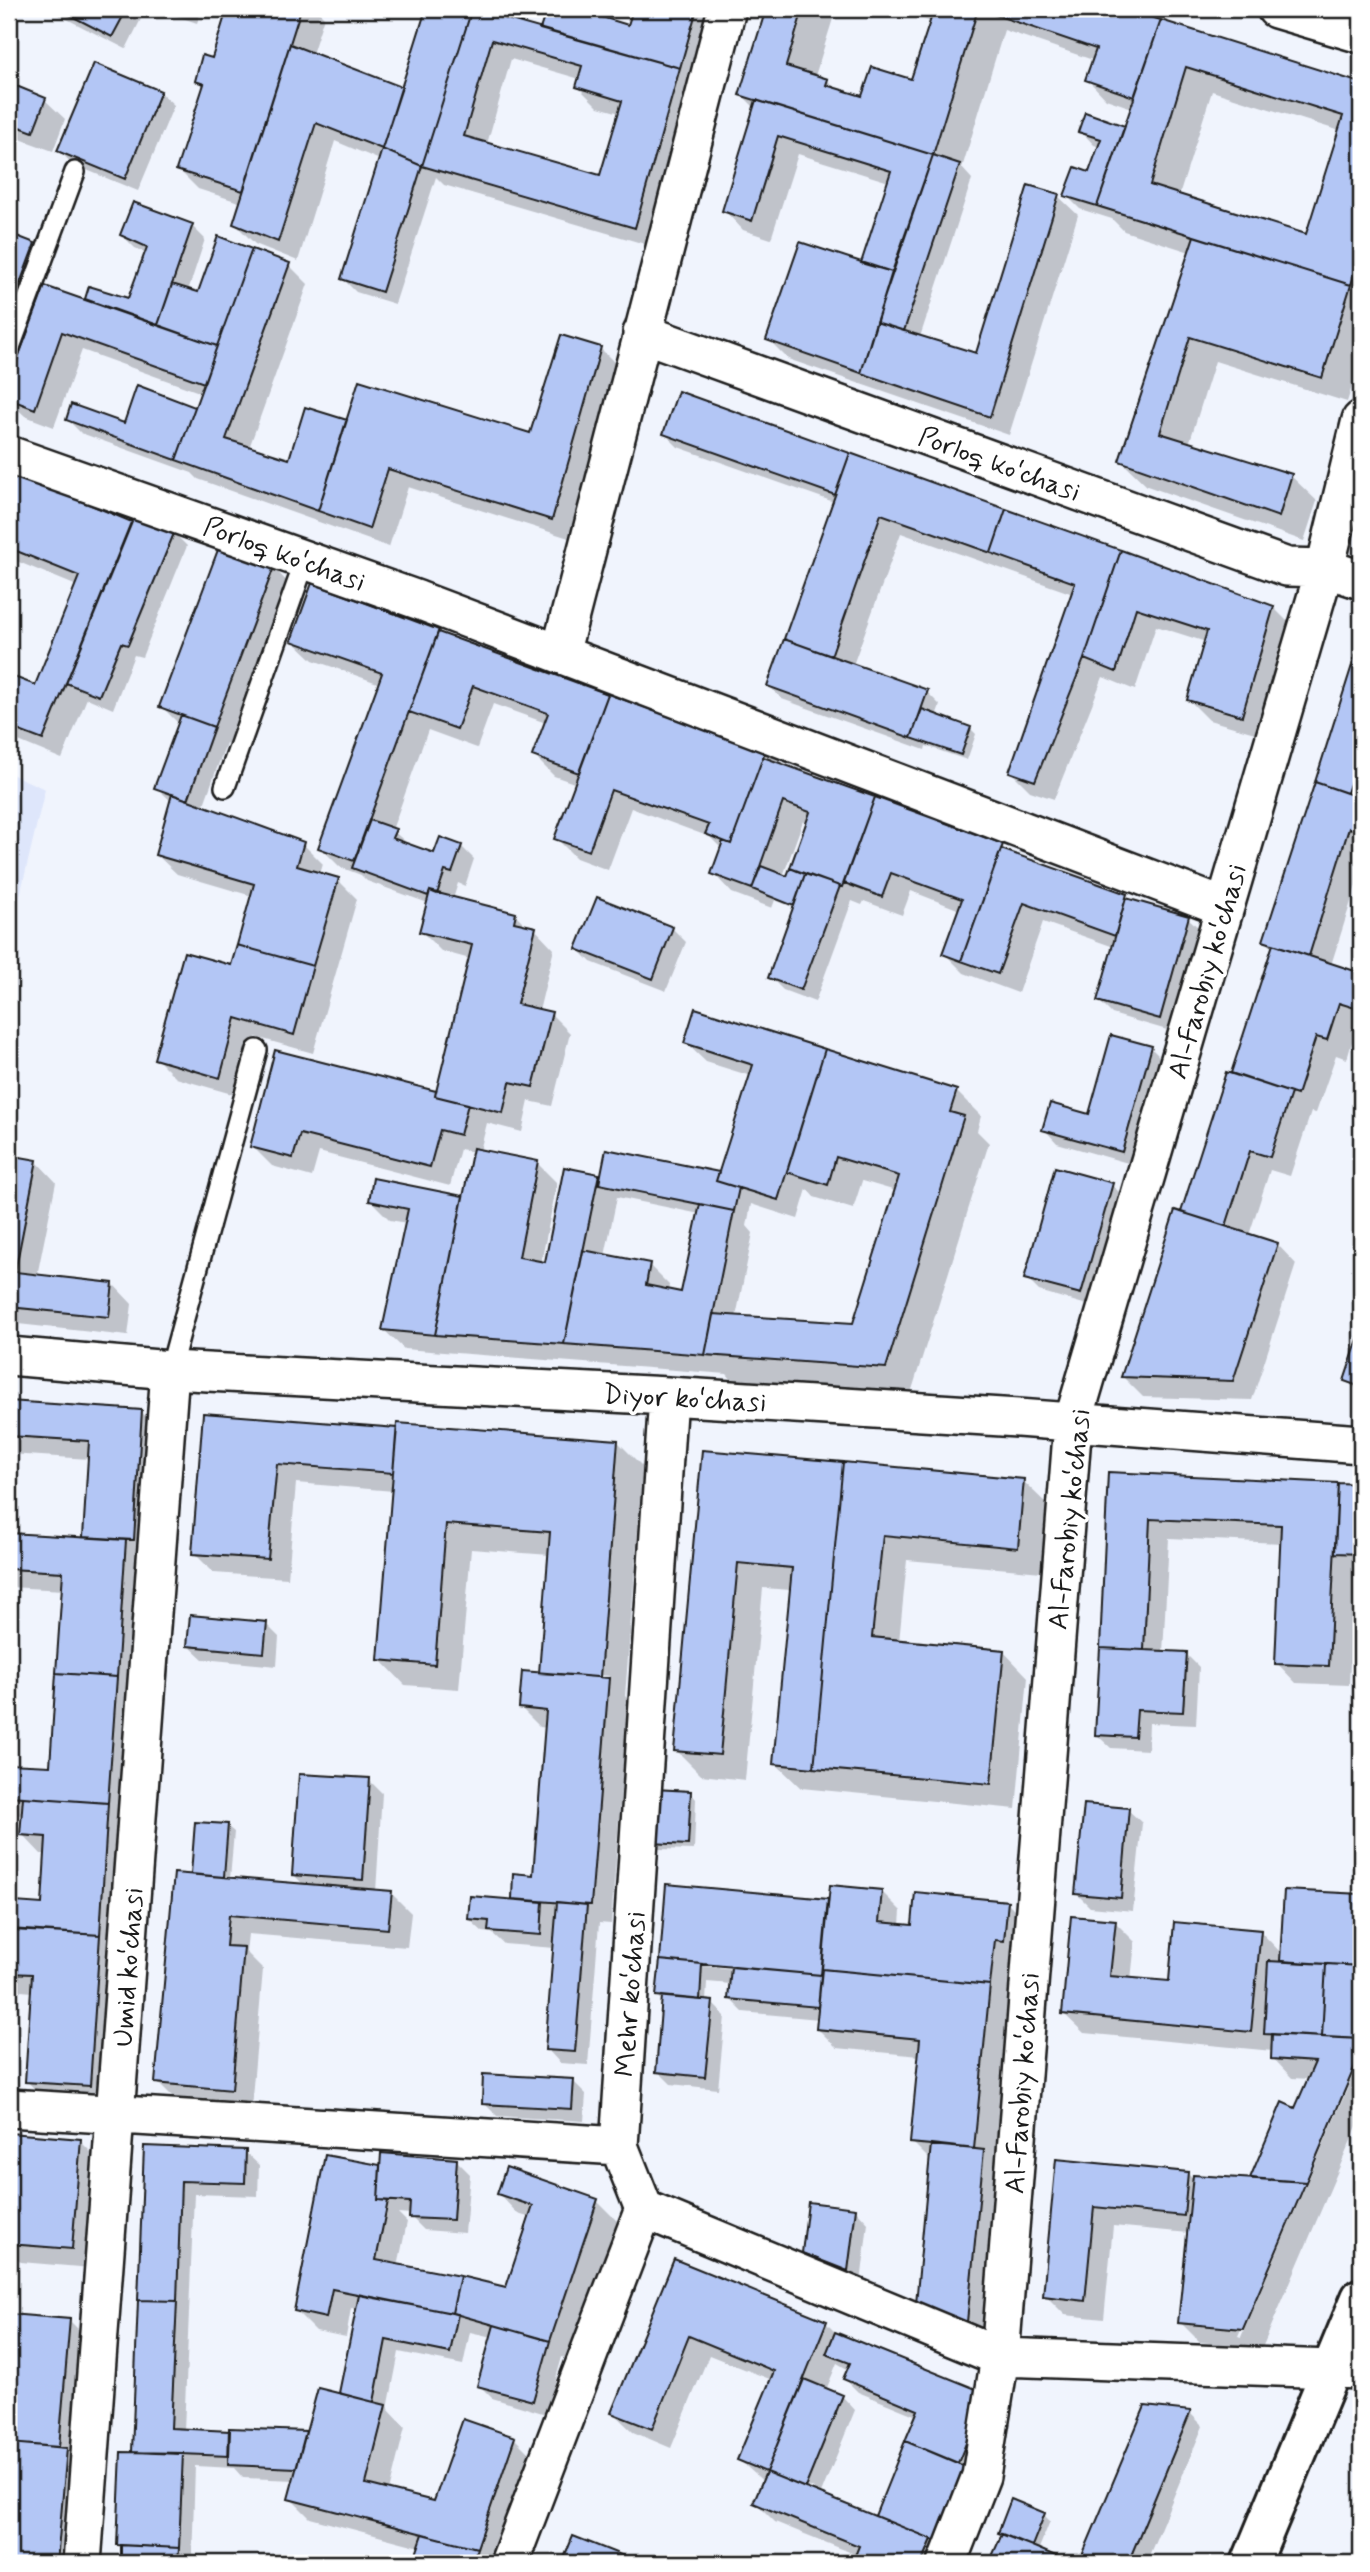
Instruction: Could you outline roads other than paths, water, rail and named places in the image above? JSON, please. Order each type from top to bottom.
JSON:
[{"type":"main road","points":[[1251,2563],[1346,2369],[1361,2298]]},
{"type":"street","points":[[560,654],[727,9]]},
{"type":"street","points":[[1276,9],[1361,34]]},
{"type":"street","name":"Porloq koʻchasi","points":[[642,333],[1287,567],[1325,568],[1361,580]]},
{"type":"street","name":"Al-Farobiy koʻchasi","points":[[947,2563],[981,2476],[1000,2357],[1073,1422],[1325,568],[1361,420]]},
{"type":"street","name":"Porloq koʻchasi","points":[[9,455],[560,654],[1224,907]]},
{"type":"street","name":"Diyor koʻchasi","points":[[9,1356],[170,1370],[668,1396],[1361,1444]]},
{"type":"street","name":"Umid koʻchasi","points":[[82,2563],[170,1370]]},
{"type":"street","name":"Mehr koʻchasi","points":[[644,2209],[619,2146],[668,1396]]},
{"type":"street","points":[[9,2108],[619,2146]]},
{"type":"street","points":[[509,2563],[644,2209],[1000,2357],[1346,2369]]},
{"type":"lane","points":[[9,351],[75,172]]},
{"type":"lane","points":[[225,787],[305,561]]},
{"type":"lane","points":[[170,1370],[257,1050]]}]
